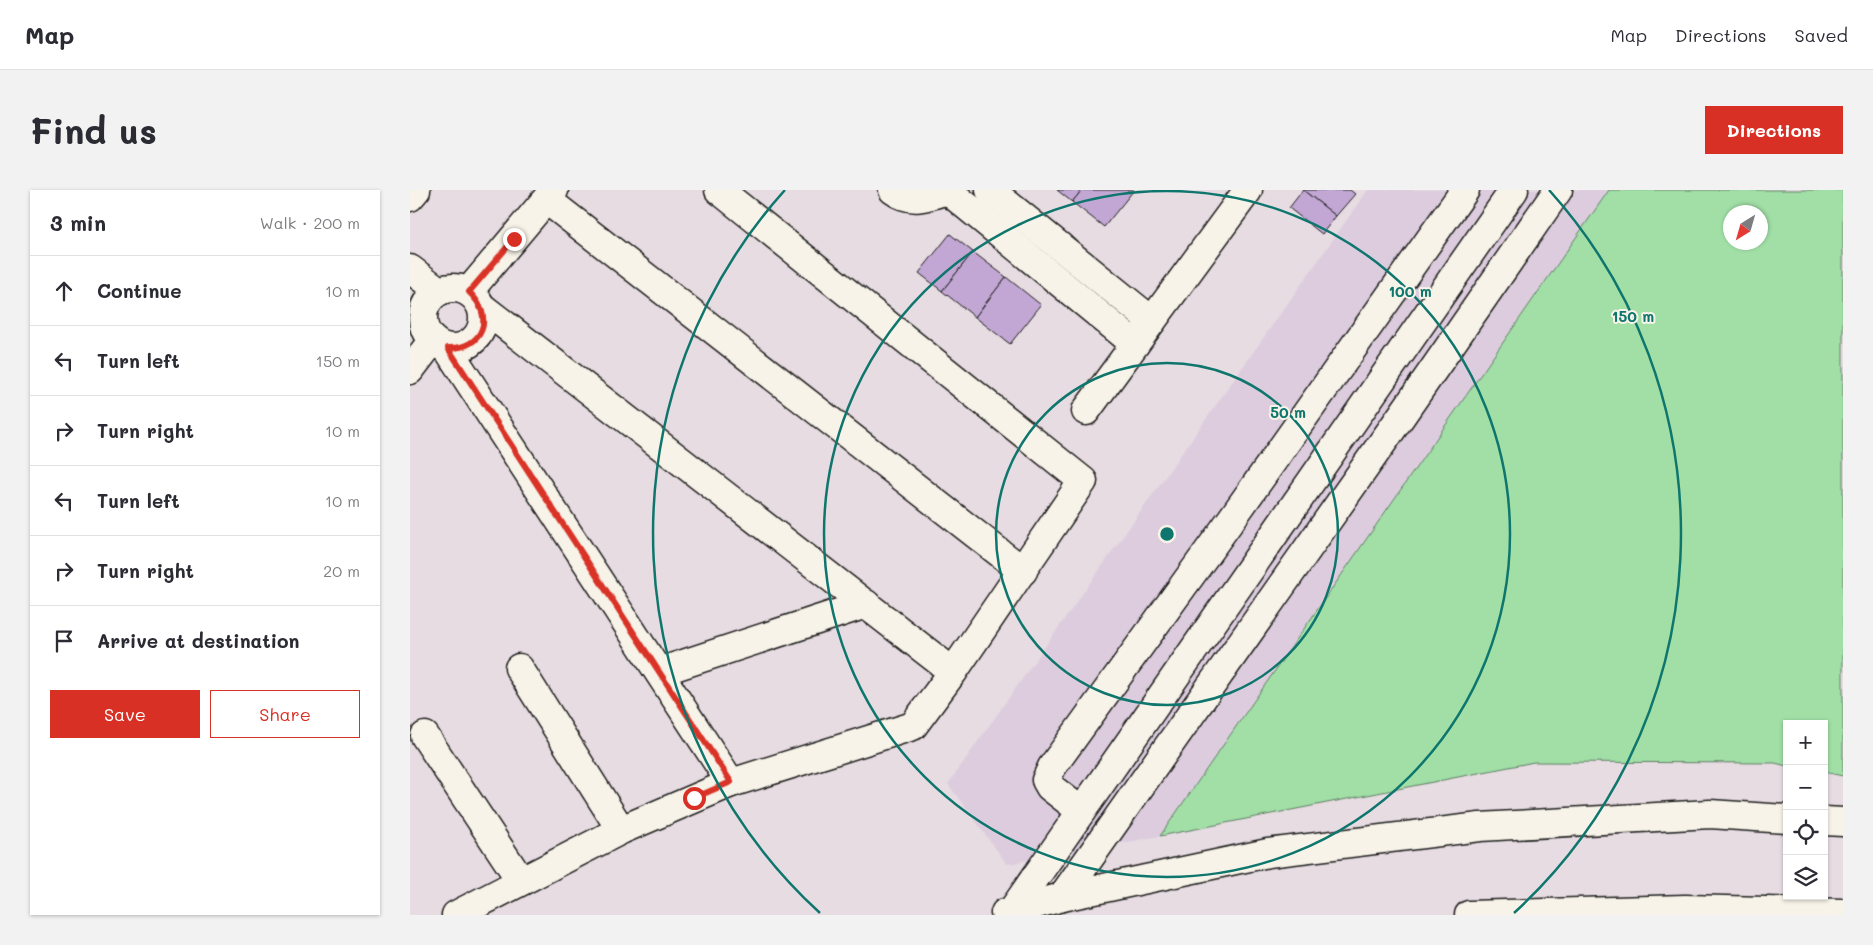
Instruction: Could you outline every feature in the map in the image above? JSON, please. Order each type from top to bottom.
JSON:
[{"type":"street","points":[[410,197],[416,190]]},
{"type":"street","points":[[456,915],[621,830],[731,782],[913,726],[954,672],[1083,481],[719,190]]},
{"type":"street","points":[[893,190],[899,195],[924,198],[946,190],[1135,344]]},
{"type":"street","points":[[990,190],[1152,321]]},
{"type":"street","points":[[1086,411],[1248,190]]},
{"type":"street","points":[[1081,811],[1050,787],[1046,780],[1052,767],[1233,517],[1465,190]]},
{"type":"street","points":[[1005,913],[1081,811],[1514,190]]},
{"type":"street","points":[[1062,896],[1402,415],[1558,190]]},
{"type":"street","points":[[476,300],[550,195],[1023,571]]},
{"type":"street","points":[[410,269],[424,298],[422,317],[425,328],[429,337],[440,344],[458,348],[468,345],[476,338],[482,329],[484,319],[476,300]]},
{"type":"street","points":[[424,298],[454,288],[476,300],[954,672]]},
{"type":"street","points":[[410,370],[440,344]]},
{"type":"street","points":[[440,344],[731,782]]},
{"type":"street","points":[[1372,393],[1402,415]]},
{"type":"street","points":[[659,672],[866,604]]},
{"type":"street","points":[[519,668],[621,830]]},
{"type":"street","points":[[425,736],[521,881]]},
{"type":"street","points":[[1005,913],[1062,896],[1268,853],[1480,827],[1710,814],[1783,819]]},
{"type":"street","points":[[1828,821],[1843,822]]},
{"type":"street","points":[[1469,915],[1685,909],[1843,913]]},
{"type":"shaded area","points":[[1368,190],[1609,190],[1160,836],[1007,864],[948,784]]},
{"type":"green space","points":[[1609,190],[1843,190],[1843,776],[1828,773],[1828,720],[1783,720],[1783,765],[1775,763],[1534,762],[1160,836]]},
{"type":"building","points":[[1057,190],[1082,190],[1072,202]]},
{"type":"building","points":[[1082,190],[1134,190],[1104,227],[1072,202]]},
{"type":"building","points":[[1303,190],[1350,190],[1355,194],[1336,216]]},
{"type":"building","points":[[1303,190],[1336,216],[1322,234],[1289,208]]},
{"type":"building","points":[[950,234],[973,252],[942,291],[919,273]]},
{"type":"building","points":[[973,252],[1006,277],[975,317],[942,291]]},
{"type":"building","points":[[1006,277],[1041,305],[1010,344],[975,317]]},
{"type":"route","points":[[514,239],[469,292],[477,299],[482,308],[484,319],[482,329],[468,345],[448,348],[731,782],[694,798]]}]
